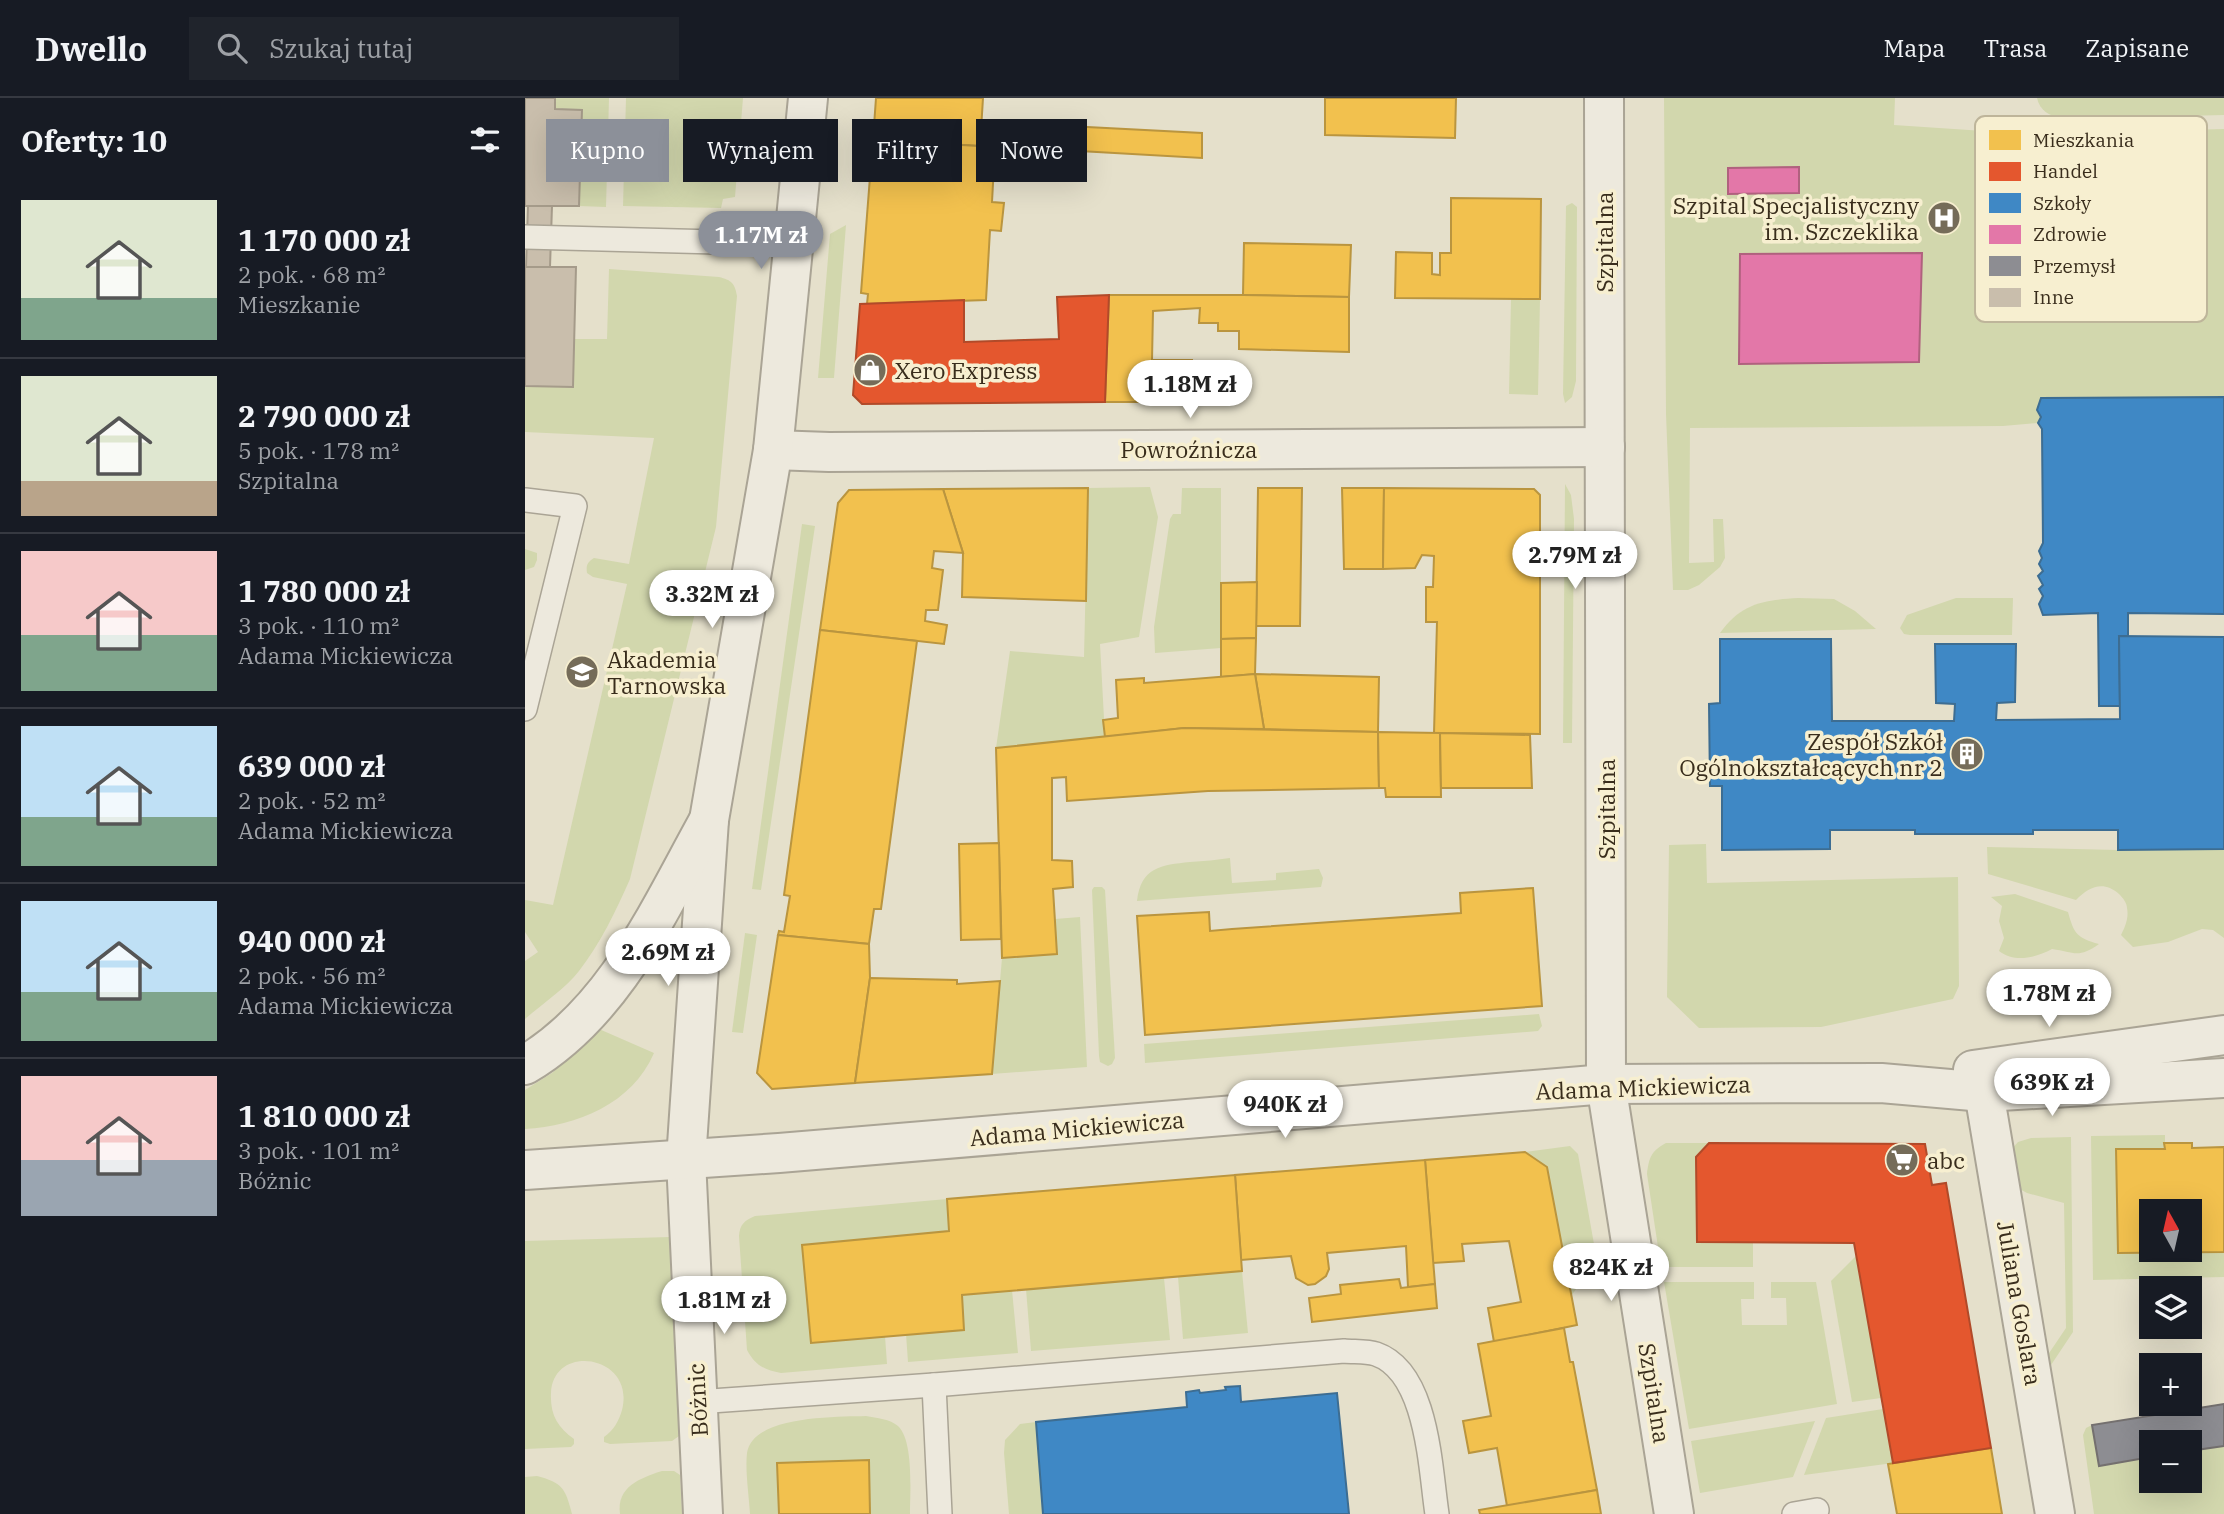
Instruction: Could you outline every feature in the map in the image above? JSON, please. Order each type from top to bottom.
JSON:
[{"type":"street","points":[[525,1065],[544,1054],[592,1011],[641,942],[709,820],[773,450],[807,98]]},
{"type":"street","name":"Szpitalna","points":[[1604,98],[1606,1084],[1674,1514]]},
{"type":"street","name":"Powroźnicza","points":[[773,450],[843,452],[1605,447]]},
{"type":"street","name":"Bóżnic","points":[[703,1514],[686,1160],[709,820]]},
{"type":"street","name":"Adama Mickiewicza","points":[[1881,1083],[2224,1035]]},
{"type":"street","name":"Adama Mickiewicza","points":[[525,1170],[686,1160],[1606,1084],[1881,1083],[1984,1092],[2224,1078]]},
{"type":"street","name":"Juliana Goslara","points":[[1984,1092],[2055,1514]]},
{"type":"lane","points":[[525,237],[793,244]]},
{"type":"lane","points":[[525,500],[575,506],[525,709]]},
{"type":"lane","points":[[697,1402],[1344,1350],[1376,1354],[1397,1367],[1411,1387],[1424,1426],[1437,1514]]},
{"type":"lane","points":[[934,1385],[940,1514]]},
{"type":"green space","points":[[555,98],[609,98],[608,119],[581,119],[581,110],[555,109]]},
{"type":"green space","points":[[626,98],[743,98],[741,119],[683,119],[683,182],[736,182],[735,197],[723,199],[721,208],[623,206],[624,182],[669,182],[669,119],[625,119]]},
{"type":"green space","points":[[1664,98],[1895,98],[1894,125],[1975,130],[1975,322],[2207,322],[2207,129],[2224,129],[2224,397],[2041,398],[2041,417],[2038,423],[2003,426],[1690,428],[1689,563],[1714,562],[1713,519],[1723,519],[1725,558],[1720,567],[1699,585],[1688,590],[1673,590],[1666,414]],"holes":[[[1921,253],[1919,362],[1740,363],[1741,254]]]},
{"type":"green space","points":[[2037,98],[2224,98],[2224,115],[2053,116],[2040,106]]},
{"type":"green space","points":[[580,182],[607,182],[606,207],[579,206]]},
{"type":"green space","points":[[1572,203],[1577,207],[1576,381],[1572,397],[1565,403],[1566,206]]},
{"type":"green space","points":[[846,225],[834,378],[818,378],[830,234]]},
{"type":"green space","points":[[609,269],[719,277],[734,285],[737,296],[716,527],[630,879],[607,927],[579,971],[525,1019],[525,961],[538,952],[525,932],[525,900],[553,905],[627,584],[593,577],[587,573],[587,566],[594,558],[629,564],[654,438],[525,432],[525,386],[573,387],[574,339],[607,339]]},
{"type":"green space","points":[[1511,299],[1540,299],[1538,395],[1509,394]]},
{"type":"green space","points":[[1565,484],[1571,495],[1574,519],[1572,743],[1563,743]]},
{"type":"green space","points":[[1150,487],[1158,517],[1139,637],[1100,644],[1105,737],[996,748],[1010,651],[1084,657],[1088,488]]},
{"type":"green space","points":[[1182,488],[1221,488],[1221,648],[1155,653],[1154,627],[1170,519],[1173,514],[1181,514]]},
{"type":"green space","points":[[802,524],[815,526],[761,890],[752,889]]},
{"type":"green space","points":[[525,549],[537,553],[537,560],[534,567],[525,570]]},
{"type":"green space","points":[[1798,598],[1834,599],[1855,611],[1876,629],[1720,633],[1745,609],[1764,602]]},
{"type":"green space","points":[[1956,598],[2013,598],[2012,635],[1910,635],[1904,634],[1900,628],[1907,615]]},
{"type":"green space","points":[[1706,844],[1707,883],[1958,877],[1959,986],[1953,999],[1821,1027],[1699,1028],[1667,997],[1669,845]]},
{"type":"green space","points":[[1987,847],[2224,849],[2224,938],[2213,930],[2202,929],[2168,942],[2133,947],[2121,935],[2127,919],[2126,904],[2113,890],[2096,887],[2076,900],[1988,874]]},
{"type":"green space","points":[[1230,858],[1232,883],[1276,880],[1276,873],[1319,869],[1323,878],[1321,887],[1137,901],[1143,881],[1154,870],[1170,865]]},
{"type":"green space","points":[[1094,887],[1102,887],[1105,890],[1115,1058],[1108,1066],[1100,1062],[1099,1056]]},
{"type":"green space","points":[[2015,894],[2068,912],[2078,934],[2099,944],[2081,953],[2052,949],[2025,958],[2005,955],[1999,951],[2004,938],[1999,921],[2002,906],[1991,897]]},
{"type":"green space","points":[[1080,917],[1087,1067],[992,1074],[1002,958],[1055,919]]},
{"type":"green space","points":[[745,933],[757,935],[743,1033],[732,1032]]},
{"type":"green space","points":[[1539,1014],[1542,1026],[1538,1031],[1145,1063],[1144,1044]]},
{"type":"green space","points":[[599,1029],[654,1053],[644,1071],[632,1086],[601,1109],[564,1123],[525,1129],[525,1090],[552,1073]]},
{"type":"green space","points":[[2165,1135],[2165,1149],[2116,1149],[2118,1253],[2139,1253],[2139,1262],[2202,1262],[2202,1252],[2224,1252],[2224,1277],[2139,1276],[2139,1279],[2093,1280],[2091,1136]]},
{"type":"green space","points":[[2071,1137],[2073,1332],[2047,1371],[2041,1365],[2066,1328],[2064,1203],[2027,1193],[2016,1187],[2010,1151],[2018,1142],[2031,1138]]},
{"type":"green space","points":[[1666,1143],[1709,1143],[1696,1157],[1697,1242],[1753,1243],[1753,1267],[1661,1267],[1647,1174],[1652,1156]]},
{"type":"green space","points":[[1570,1146],[1578,1154],[1597,1261],[1571,1296],[1547,1167],[1525,1152]]},
{"type":"green space","points":[[947,1199],[949,1231],[803,1245],[811,1342],[885,1336],[887,1364],[781,1373],[765,1368],[753,1360],[747,1350],[739,1236],[745,1221],[755,1216]]},
{"type":"green space","points":[[670,1237],[679,1436],[672,1441],[604,1442],[604,1437],[613,1429],[621,1414],[623,1391],[617,1377],[606,1367],[593,1362],[578,1361],[565,1366],[555,1377],[551,1393],[556,1419],[563,1430],[574,1439],[574,1444],[571,1447],[525,1449],[525,1241]]},
{"type":"green space","points":[[1857,1255],[1881,1398],[1852,1402],[1831,1281]]},
{"type":"green space","points":[[1242,1271],[1248,1333],[1183,1339],[1178,1277]]},
{"type":"green space","points":[[1164,1278],[1170,1340],[1031,1351],[1026,1289]]},
{"type":"green space","points":[[1664,1282],[1754,1282],[1754,1299],[1741,1299],[1742,1325],[1787,1325],[1786,1298],[1771,1298],[1771,1282],[1816,1282],[1837,1404],[1689,1429]]},
{"type":"green space","points":[[1012,1290],[1018,1353],[908,1362],[906,1334],[964,1330],[962,1295]]},
{"type":"green space","points":[[1883,1409],[1893,1463],[1804,1475],[1826,1418]]},
{"type":"green space","points":[[866,1416],[891,1422],[903,1433],[909,1455],[910,1514],[870,1514],[868,1460],[778,1463],[779,1514],[750,1514],[747,1453],[753,1441],[764,1431],[817,1418]]},
{"type":"green space","points":[[1815,1421],[1793,1477],[1700,1493],[1691,1441]]},
{"type":"green space","points":[[1036,1422],[1043,1514],[1009,1514],[1005,1440],[1020,1424]]},
{"type":"green space","points":[[2092,1425],[2099,1466],[2139,1459],[2139,1493],[2202,1493],[2202,1449],[2224,1446],[2224,1514],[2094,1514],[2083,1435],[2086,1428]]},
{"type":"green space","points":[[662,1471],[674,1471],[680,1475],[682,1514],[620,1514],[622,1497],[626,1490],[638,1481]]},
{"type":"green space","points":[[537,1476],[562,1488],[572,1514],[525,1514],[525,1477]]},
{"type":"building: Mieszkania","points":[[876,98],[983,98],[982,119],[976,119],[976,146],[962,145],[962,119],[874,119]]},
{"type":"building: Mieszkania","points":[[1325,98],[1456,98],[1455,138],[1325,135]]},
{"type":"building: Mieszkania","points":[[1087,127],[1202,133],[1202,158],[1087,151]]},
{"type":"building: Mieszkania","points":[[962,145],[976,146],[976,182],[993,182],[992,202],[1004,203],[1001,231],[990,230],[986,300],[867,304],[868,294],[861,293],[870,182],[962,182]]},
{"type":"building: Mieszkania","points":[[1451,198],[1541,199],[1540,299],[1395,298],[1396,252],[1432,253],[1432,274],[1440,275],[1440,253],[1451,253]]},
{"type":"building: Mieszkania","points":[[1244,243],[1351,245],[1349,297],[1243,295]]},
{"type":"building: Mieszkania","points":[[1109,295],[1349,297],[1349,352],[1239,349],[1239,331],[1218,331],[1218,323],[1199,323],[1200,308],[1153,311],[1152,360],[1192,360],[1192,376],[1208,377],[1208,402],[1105,402]]},
{"type":"building: Mieszkania","points":[[1088,488],[1086,601],[962,597],[963,553],[943,489]]},
{"type":"building: Mieszkania","points":[[1258,488],[1302,488],[1300,626],[1256,626]]},
{"type":"building: Mieszkania","points":[[1342,488],[1384,488],[1383,569],[1344,569]]},
{"type":"building: Mieszkania","points":[[1384,488],[1534,489],[1540,495],[1540,734],[1434,733],[1437,622],[1426,622],[1426,587],[1433,587],[1434,556],[1422,555],[1415,568],[1383,569]]},
{"type":"building: Mieszkania","points":[[943,489],[963,553],[934,551],[932,568],[943,570],[938,610],[926,610],[925,621],[947,625],[944,644],[820,630],[838,503],[849,490]]},
{"type":"building: Mieszkania","points":[[1257,582],[1256,638],[1221,639],[1221,583]]},
{"type":"building: Mieszkania","points":[[820,630],[917,641],[881,909],[874,909],[869,944],[778,935],[779,931],[784,932],[790,896],[784,895]]},
{"type":"building: Mieszkania","points":[[1256,638],[1255,674],[1221,677],[1221,639]]},
{"type":"building: Mieszkania","points":[[1255,674],[1379,677],[1378,732],[1264,729]]},
{"type":"building: Mieszkania","points":[[1255,674],[1264,729],[1184,728],[1105,737],[1103,720],[1118,718],[1116,680],[1144,678],[1144,683]]},
{"type":"building: Mieszkania","points":[[1184,728],[1378,732],[1379,788],[1208,791],[1067,801],[1066,777],[1052,778],[1052,860],[1072,861],[1073,887],[1053,889],[1057,954],[1002,958],[996,748]]},
{"type":"building: Mieszkania","points":[[1378,732],[1440,733],[1441,797],[1386,797],[1385,788],[1379,788]]},
{"type":"building: Mieszkania","points":[[1440,733],[1530,735],[1532,788],[1441,788]]},
{"type":"building: Mieszkania","points":[[999,843],[1001,939],[961,940],[959,844]]},
{"type":"building: Mieszkania","points":[[1533,888],[1542,1006],[1145,1035],[1137,916],[1209,912],[1210,931],[1461,913],[1460,893]]},
{"type":"building: Mieszkania","points":[[778,935],[869,944],[870,978],[855,1083],[772,1089],[757,1073]]},
{"type":"building: Mieszkania","points":[[870,978],[957,980],[957,984],[1000,981],[992,1074],[855,1083]]},
{"type":"building: Mieszkania","points":[[2164,1143],[2192,1143],[2192,1148],[2224,1147],[2224,1252],[2202,1252],[2202,1199],[2139,1199],[2139,1253],[2118,1253],[2116,1149],[2165,1149]]},
{"type":"building: Mieszkania","points":[[1525,1152],[1547,1167],[1577,1325],[1494,1342],[1488,1308],[1521,1302],[1509,1241],[1462,1244],[1464,1261],[1433,1263],[1425,1160]]},
{"type":"building: Mieszkania","points":[[1425,1160],[1435,1284],[1408,1287],[1406,1246],[1327,1253],[1329,1269],[1326,1276],[1315,1284],[1308,1285],[1296,1278],[1291,1256],[1241,1260],[1235,1175]]},
{"type":"building: Mieszkania","points":[[1235,1175],[1242,1271],[962,1295],[964,1330],[811,1343],[802,1245],[949,1231],[947,1199]]},
{"type":"building: Mieszkania","points":[[1399,1279],[1401,1288],[1435,1284],[1437,1308],[1312,1322],[1309,1298],[1341,1294],[1340,1285]]},
{"type":"building: Mieszkania","points":[[1564,1328],[1597,1490],[1507,1506],[1497,1448],[1469,1453],[1463,1421],[1491,1416],[1478,1344]]},
{"type":"building: Mieszkania","points":[[1991,1448],[2002,1514],[1897,1514],[1888,1464]]},
{"type":"building: Mieszkania","points":[[869,1460],[870,1514],[779,1514],[777,1463]]},
{"type":"building: Mieszkania","points":[[1597,1490],[1601,1514],[1480,1514],[1479,1510]]},
{"type":"building: Handel","points":[[1109,295],[1105,402],[862,404],[853,395],[860,304],[964,300],[964,342],[1059,339],[1057,297]]},
{"type":"building: Handel","points":[[1709,1143],[1925,1144],[1932,1185],[1946,1183],[1991,1448],[1893,1463],[1854,1243],[1697,1242],[1696,1157]]},
{"type":"building: Szkoły","points":[[2224,397],[2224,614],[2128,613],[2128,636],[2119,636],[2120,706],[2099,706],[2098,613],[2043,615],[2039,604],[2043,596],[2039,589],[2043,585],[2038,576],[2043,571],[2039,564],[2042,558],[2039,551],[2043,543],[2042,429],[2038,423],[2041,417],[2037,410],[2041,398]]},
{"type":"building: Szkoły","name":"Zespół Szkół Ogólnokształcących nr 2","points":[[2119,636],[2224,637],[2224,849],[2118,850],[2118,830],[2033,830],[2033,834],[1915,834],[1915,830],[1830,830],[1830,849],[1722,850],[1722,786],[1710,786],[1709,704],[1720,703],[1720,639],[1831,639],[1832,721],[1954,721],[1955,704],[1936,703],[1935,644],[2016,644],[2015,702],[1997,703],[1996,720],[2120,719]]},
{"type":"building: Szkoły","points":[[1240,1386],[1241,1402],[1337,1393],[1349,1514],[1043,1514],[1036,1422],[1187,1407],[1186,1392],[1199,1390],[1200,1393]]},
{"type":"building: Zdrowie","points":[[1799,167],[1799,193],[1728,194],[1728,168]]},
{"type":"building: Zdrowie","points":[[1922,253],[1919,362],[1739,364],[1740,254]]},
{"type":"building: Przemysł","points":[[2224,1404],[2224,1446],[2202,1449],[2202,1430],[2139,1430],[2139,1459],[2099,1466],[2092,1425],[2149,1416],[2202,1416],[2202,1408]]},
{"type":"building: Inne","points":[[525,98],[555,98],[555,109],[582,110],[582,119],[546,119],[546,182],[580,182],[579,206],[525,206]]},
{"type":"building: Inne","points":[[528,206],[552,206],[550,267],[526,267]]},
{"type":"building: Inne","points":[[525,267],[576,267],[573,387],[525,386]]},
{"type":"place","name":"Szpital Specjalistyczny im. Szczeklika","points":[[1944,218]]},
{"type":"place","name":"Xero Express","points":[[870,370]]},
{"type":"place","name":"Akademia Tarnowska","points":[[582,672]]},
{"type":"place","name":"Zespół Szkół Ogólnokształcących nr 2","points":[[1967,754]]},
{"type":"place","name":"abc","points":[[1902,1160]]}]
